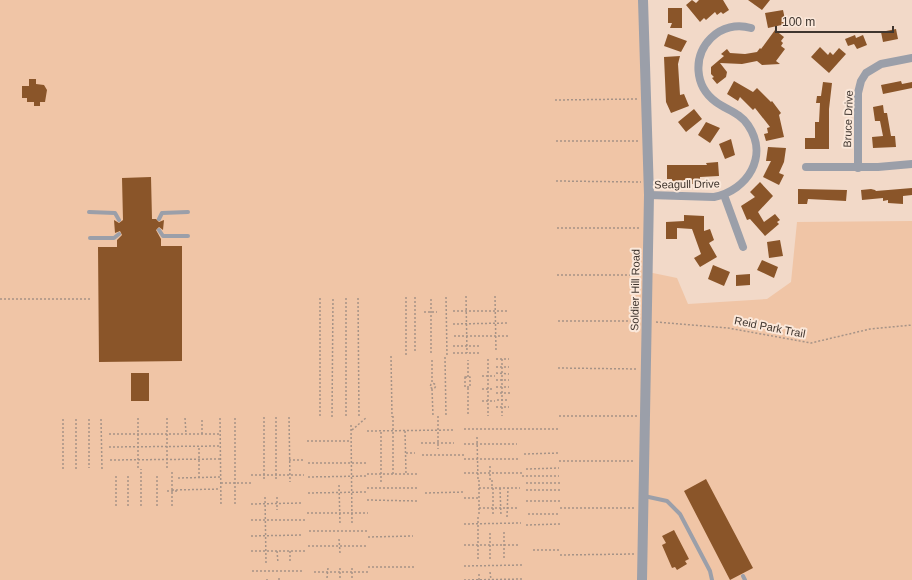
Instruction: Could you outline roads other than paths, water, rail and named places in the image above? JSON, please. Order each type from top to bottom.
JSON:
[{"type":"street","name":"Soldier Hill Road","points":[[642,0],[649,196],[642,580]]},
{"type":"street","name":"Seagull Drive","points":[[649,196],[714,197],[733,191],[747,179],[755,162],[755,143],[752,134],[741,117],[717,103],[705,90],[699,75],[700,58],[707,43],[720,31],[738,26],[751,28]]},
{"type":"street","name":"Bruce Drive","points":[[858,168],[858,93],[861,81],[866,73],[881,64],[912,58]]},
{"type":"street","points":[[806,168],[858,168],[912,164]]},
{"type":"street","points":[[724,195],[744,247]]},
{"type":"lane","points":[[89,212],[115,213],[119,220]]},
{"type":"lane","points":[[159,219],[162,213],[188,212]]},
{"type":"lane","points":[[158,230],[163,236],[188,236]]},
{"type":"lane","points":[[90,238],[114,238],[119,234]]},
{"type":"lane","points":[[643,496],[667,501],[680,514],[710,572],[712,580]]}]
